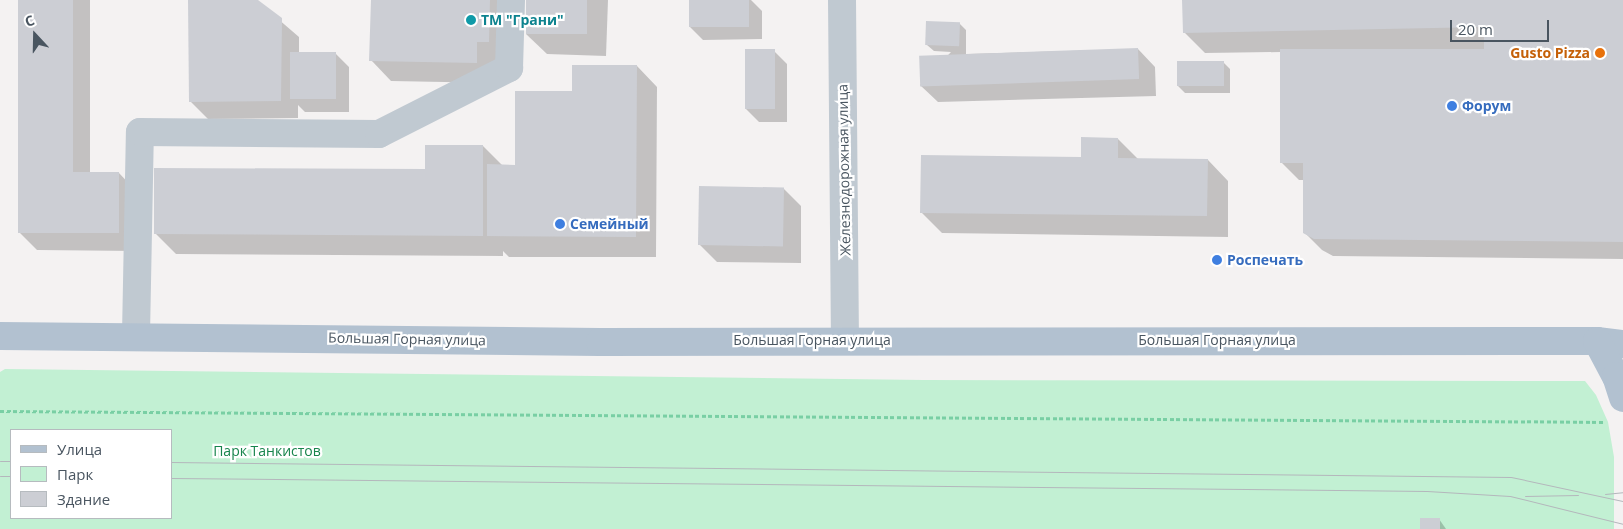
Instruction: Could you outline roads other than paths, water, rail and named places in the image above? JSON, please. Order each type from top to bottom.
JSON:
[{"type":"main road","name":"Большая Горная улица","points":[[0,336],[136,335],[600,342],[845,339],[1610,343]]},
{"type":"main road","points":[[1610,343],[1616,376],[1623,398]]},
{"type":"street","points":[[136,335],[140,132],[379,134],[509,68],[511,0]]},
{"type":"street","name":"Железнодорожная улица","points":[[842,0],[845,339]]},
{"type":"tram line","points":[[0,461],[10,461]]},
{"type":"tram line","points":[[172,462],[1511,477],[1623,501]]},
{"type":"tram line","points":[[0,476],[10,476]]},
{"type":"tram line","points":[[172,478],[1427,491],[1510,496],[1623,524]]},
{"type":"tram line","points":[[1605,494],[1623,492]]},
{"type":"tram line","points":[[1525,496],[1578,495]]},
{"type":"place","name":"ТМ \"Грани\"","points":[[471,20]]},
{"type":"place","name":"Gusto Pizza","points":[[1600,53]]},
{"type":"place","name":"Форум","points":[[1452,106]]},
{"type":"place","name":"Семейный","points":[[560,224]]},
{"type":"place","name":"Роспечать","points":[[1217,260]]},
{"type":"park label","name":"Парк Танкистов","points":[[267,451]]}]
